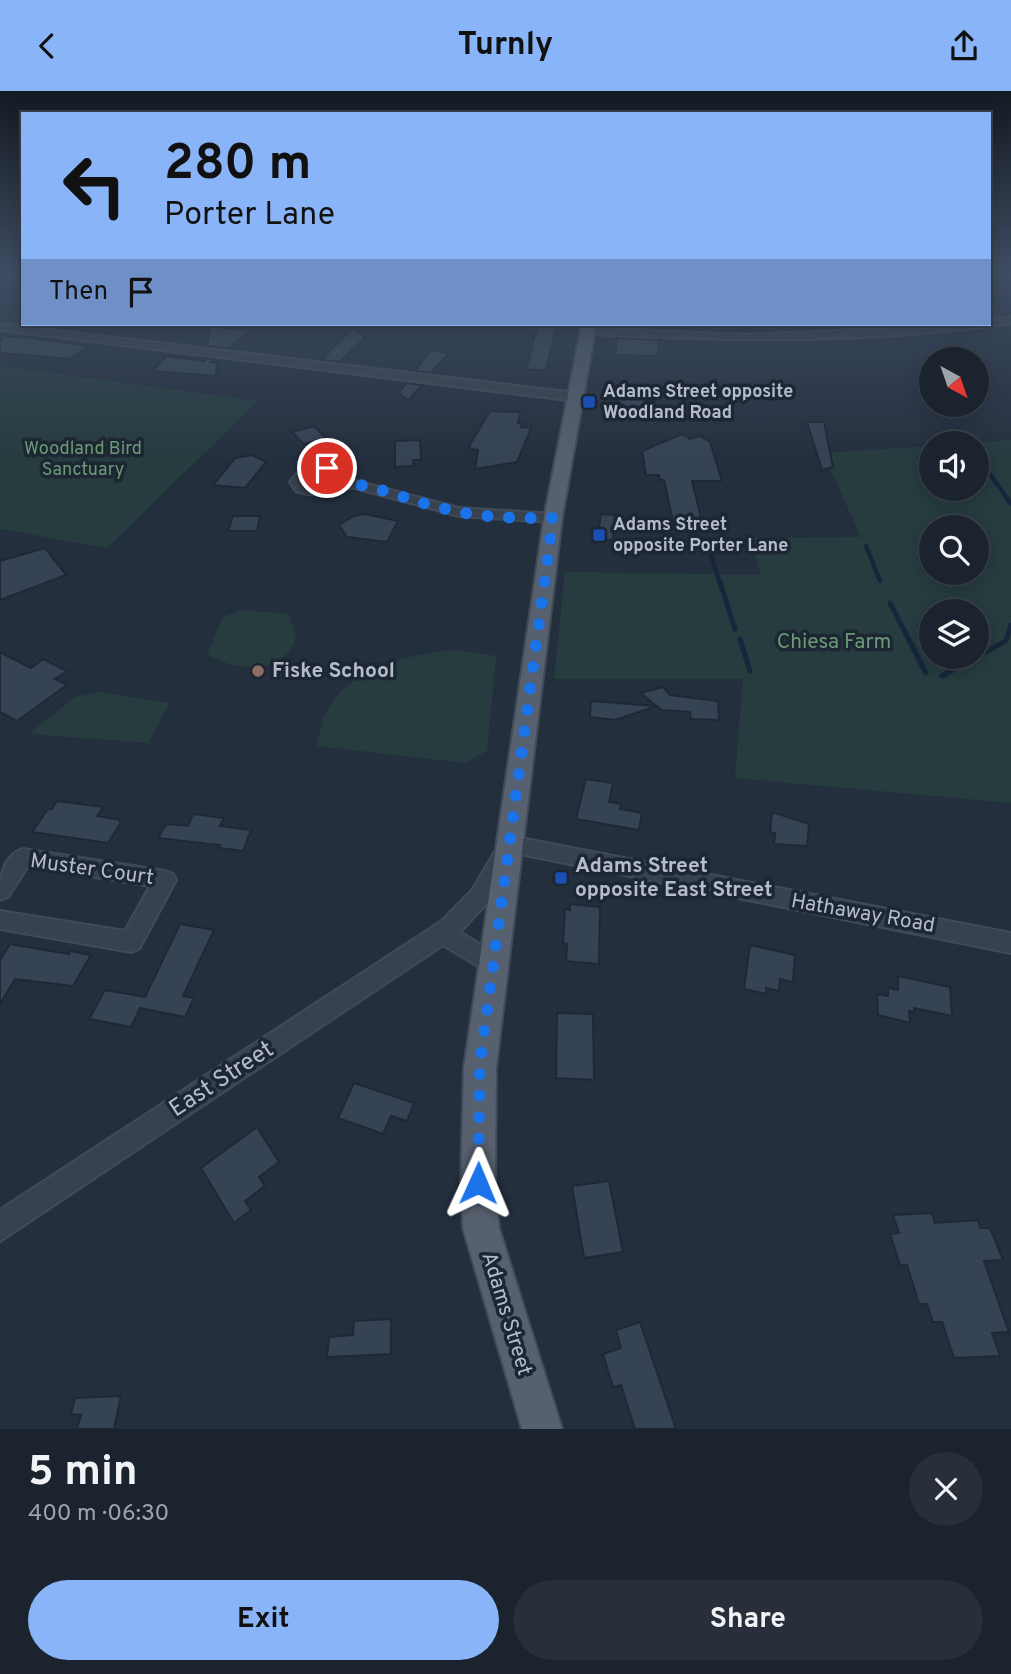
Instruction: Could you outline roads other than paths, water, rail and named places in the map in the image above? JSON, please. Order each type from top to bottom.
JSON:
[{"type":"main road","name":"Adams Street","points":[[542,1429],[481,1228],[478,1183],[480,1068],[553,518],[588,335]]},
{"type":"street","points":[[88,335],[576,397]]},
{"type":"street","points":[[705,335],[745,338],[791,335]]},
{"type":"street","points":[[342,482],[369,486],[449,510],[496,517],[553,518]]},
{"type":"street","name":"East Street","points":[[0,1227],[443,933],[481,895],[510,843]]},
{"type":"street","name":"Hathaway Road","points":[[510,843],[741,892],[1011,943]]},
{"type":"street","name":"Muster Court","points":[[0,891],[23,857],[165,880],[131,942],[0,920]]},
{"type":"street","points":[[443,933],[493,965]]},
{"type":"waterway","points":[[989,473],[1011,504]]},
{"type":"waterway","points":[[706,539],[720,584]]},
{"type":"waterway","points":[[866,546],[880,581]]},
{"type":"waterway","points":[[720,582],[735,629]]},
{"type":"waterway","points":[[890,603],[926,673]]},
{"type":"waterway","points":[[942,676],[1006,641],[1011,625]]},
{"type":"waterway","points":[[740,639],[750,671]]},
{"type":"place","name":"Adams Street opposite Woodland Road","points":[[589,402]]},
{"type":"place","name":"Adams Street opposite Porter Lane","points":[[599,535]]},
{"type":"place","name":"Fiske School","points":[[258,671]]},
{"type":"place","name":"Adams Street opposite East Street","points":[[561,878]]},
{"type":"park label","name":"Woodland Bird Sanctuary","points":[[83,460]]},
{"type":"park label","name":"Chiesa Farm","points":[[834,642]]}]
